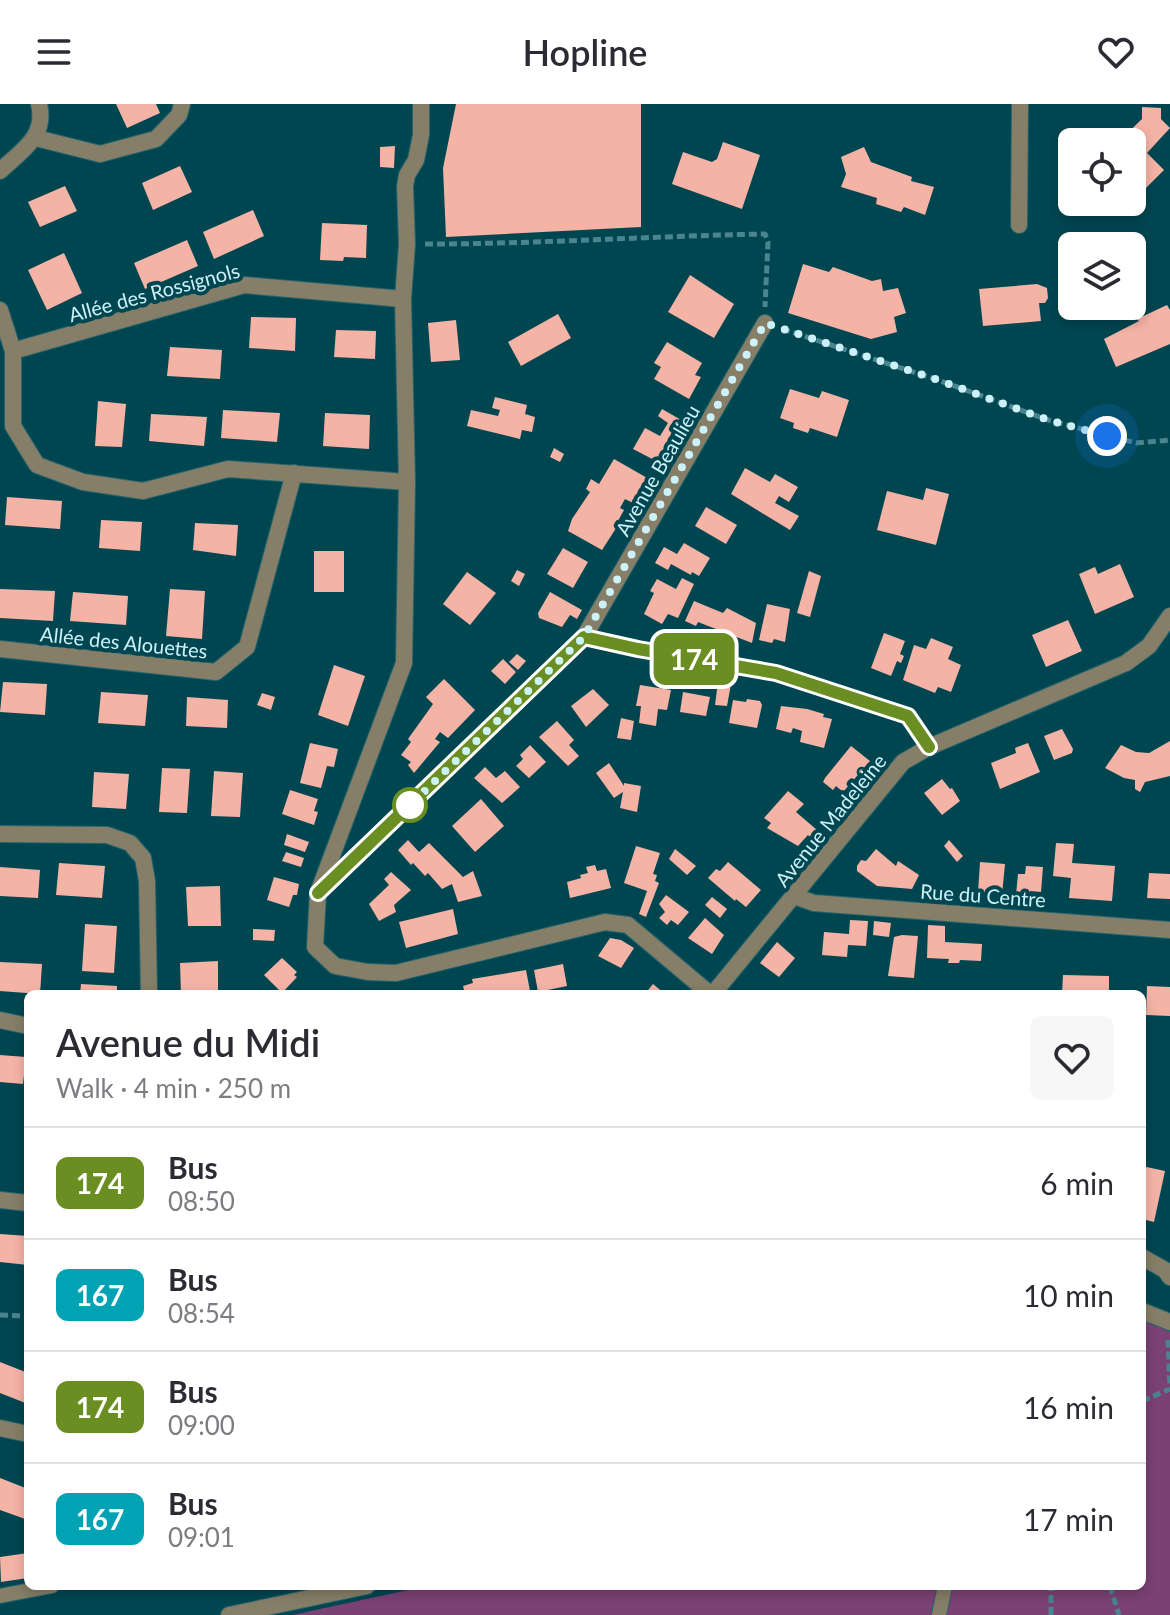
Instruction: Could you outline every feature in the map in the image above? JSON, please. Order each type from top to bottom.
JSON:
[{"type":"street","points":[[0,171],[36,138],[41,109],[39,104]]},
{"type":"street","points":[[36,138],[100,154],[156,139],[179,115],[182,104]]},
{"type":"street","points":[[421,104],[421,135],[416,160],[407,175],[405,186],[407,244],[403,299],[407,482],[404,663],[318,893],[315,947],[335,966],[396,973],[605,922],[628,925],[706,990]]},
{"type":"street","points":[[1019,225],[1020,104]]},
{"type":"street","name":"Allée des Rossignols","points":[[13,351],[244,285],[403,299]]},
{"type":"street","points":[[0,310],[13,351],[13,426],[37,465],[83,482],[143,491],[228,469],[407,482]]},
{"type":"street","name":"Avenue Beaulieu","points":[[318,893],[584,637],[765,323]]},
{"type":"street","name":"Allée des Alouettes","points":[[0,649],[216,672],[247,647],[294,473]]},
{"type":"street","name":"Avenue Madeleine","points":[[714,990],[903,762],[929,747],[1126,663],[1149,646],[1170,616]]},
{"type":"street","points":[[584,637],[776,673],[908,716],[929,747]]},
{"type":"street","points":[[0,834],[107,835],[130,843],[143,858],[147,881],[149,990]]},
{"type":"street","name":"Rue du Centre","points":[[794,896],[814,903],[1170,930]]},
{"type":"street","points":[[0,1020],[24,1025]]},
{"type":"street","points":[[0,1200],[24,1203]]},
{"type":"street","points":[[1146,1259],[1165,1270],[1170,1277]]},
{"type":"street","points":[[1146,1312],[1169,1321]]},
{"type":"street","points":[[0,1428],[24,1433]]},
{"type":"street","points":[[229,1615],[348,1590]]},
{"type":"lane","points":[[0,1596],[31,1590]]},
{"type":"lane","points":[[939,1615],[944,1590]]},
{"type":"path","points":[[407,244],[535,244],[638,237],[765,234],[768,242],[765,323],[1048,420],[1136,443],[1170,440]]},
{"type":"path","points":[[0,1315],[24,1316]]},
{"type":"path","points":[[1146,1399],[1170,1388],[1169,1321]]},
{"type":"path","points":[[1051,1590],[1051,1615]]},
{"type":"path","points":[[1111,1590],[1119,1615]]},
{"type":"shaded area","points":[[1146,1315],[1170,1324],[1170,1615],[292,1615],[408,1590],[1146,1590]]},
{"type":"building","points":[[116,104],[156,104],[160,113],[127,128]]},
{"type":"building","points":[[456,104],[641,104],[641,227],[446,237],[443,168]]},
{"type":"building","points":[[1142,107],[1161,108],[1161,119],[1170,128],[1147,153],[1164,170],[1146,188],[1146,128],[1133,128],[1142,119]]},
{"type":"building","points":[[723,142],[760,155],[742,209],[672,184],[683,152],[712,162],[717,159]]},
{"type":"building","points":[[395,146],[394,168],[380,167],[380,147]]},
{"type":"building","points":[[864,147],[871,162],[912,177],[911,181],[934,187],[925,215],[904,207],[901,212],[876,204],[877,198],[841,187],[846,174],[841,157]]},
{"type":"building","points":[[180,166],[192,192],[153,210],[142,183]]},
{"type":"building","points":[[65,186],[77,211],[40,227],[28,202]]},
{"type":"building","points":[[253,210],[264,236],[214,259],[203,232]]},
{"type":"building","points":[[322,223],[367,225],[366,258],[320,260]]},
{"type":"building","points":[[187,240],[198,266],[145,289],[134,263]]},
{"type":"building","points":[[64,253],[82,293],[47,310],[28,270]]},
{"type":"building","points":[[803,264],[829,272],[833,267],[872,281],[881,279],[883,291],[898,288],[906,313],[894,317],[897,332],[871,339],[788,313]]},
{"type":"building","points":[[690,275],[734,304],[714,338],[668,312]]},
{"type":"building","points":[[1037,284],[1047,288],[1048,298],[1045,303],[1039,303],[1041,321],[983,326],[979,289]]},
{"type":"building","points":[[1167,305],[1170,310],[1170,344],[1116,367],[1104,339],[1138,320],[1146,320],[1146,315]]},
{"type":"building","points":[[558,314],[571,338],[521,366],[508,342]]},
{"type":"building","points":[[251,317],[296,318],[295,351],[249,348]]},
{"type":"building","points":[[456,320],[460,360],[431,362],[428,323]]},
{"type":"building","points":[[336,330],[376,331],[375,359],[334,357]]},
{"type":"building","points":[[667,342],[702,363],[695,375],[701,377],[689,399],[654,379],[661,367],[654,363]]},
{"type":"building","points":[[170,347],[222,350],[220,379],[167,376]]},
{"type":"building","points":[[790,389],[819,398],[822,391],[849,400],[837,437],[810,428],[808,433],[793,428],[794,423],[780,418]]},
{"type":"building","points":[[495,397],[527,405],[525,414],[535,417],[532,432],[522,430],[520,439],[467,426],[471,410],[498,416],[500,410],[492,408]]},
{"type":"building","points":[[98,401],[126,404],[122,447],[95,446]]},
{"type":"building","points":[[662,409],[697,429],[688,444],[673,435],[658,462],[633,449],[645,428],[660,436],[668,423],[658,416]]},
{"type":"building","points":[[223,410],[280,413],[277,442],[221,438]]},
{"type":"building","points":[[325,413],[370,415],[369,449],[323,446]]},
{"type":"building","points":[[151,414],[207,417],[204,446],[149,441]]},
{"type":"building","points":[[554,448],[564,454],[560,462],[550,457]]},
{"type":"building","points":[[614,459],[649,479],[635,504],[625,499],[620,508],[624,510],[620,522],[602,550],[568,531],[572,519],[590,492],[586,489],[591,479],[599,484]]},
{"type":"building","points":[[745,468],[770,482],[775,474],[798,487],[789,502],[779,496],[775,503],[799,516],[790,530],[731,494]]},
{"type":"building","points":[[926,488],[949,494],[936,545],[877,530],[887,491],[923,500]]},
{"type":"building","points":[[7,497],[62,501],[60,529],[5,525]]},
{"type":"building","points":[[706,507],[737,525],[726,544],[695,526]]},
{"type":"building","points":[[101,520],[142,522],[140,551],[99,548]]},
{"type":"building","points":[[195,523],[238,525],[236,556],[193,550]]},
{"type":"building","points":[[684,543],[710,558],[699,576],[671,564],[668,570],[655,563],[664,547],[677,554]]},
{"type":"building","points":[[563,548],[588,562],[573,588],[547,574]]},
{"type":"building","points":[[314,551],[344,551],[344,592],[314,592]]},
{"type":"building","points":[[1120,564],[1134,597],[1095,614],[1079,574],[1095,567],[1098,574]]},
{"type":"building","points":[[517,570],[525,574],[519,586],[511,581]]},
{"type":"building","points":[[809,571],[821,576],[810,617],[797,613]]},
{"type":"building","points":[[467,572],[496,593],[470,625],[443,604]]},
{"type":"building","points":[[682,578],[694,584],[678,618],[668,614],[662,624],[644,614],[657,579],[676,589]]},
{"type":"building","points":[[0,589],[55,591],[53,621],[0,618]]},
{"type":"building","points":[[170,589],[205,591],[202,639],[166,636]]},
{"type":"building","points":[[73,592],[128,596],[126,625],[70,621]]},
{"type":"building","points":[[550,592],[582,610],[577,619],[570,615],[562,627],[539,618],[538,613]]},
{"type":"building","points":[[694,601],[723,613],[727,608],[756,623],[752,643],[698,622],[696,626],[685,621]]},
{"type":"building","points":[[767,604],[790,609],[785,642],[759,640]]},
{"type":"building","points":[[1068,620],[1082,651],[1046,667],[1032,635]]},
{"type":"building","points":[[884,633],[905,641],[900,654],[904,656],[901,663],[897,661],[891,676],[871,668]]},
{"type":"building","points":[[931,638],[953,647],[948,659],[961,665],[951,692],[938,687],[935,693],[903,680],[914,645],[926,649]]},
{"type":"building","points":[[517,654],[526,661],[518,670],[509,662]]},
{"type":"building","points":[[503,659],[516,672],[505,684],[491,671]]},
{"type":"building","points":[[334,665],[365,676],[348,726],[318,715]]},
{"type":"building","points":[[444,679],[475,710],[448,738],[440,732],[435,739],[440,742],[414,773],[408,765],[411,762],[401,755],[411,742],[408,739],[433,704],[426,697]]},
{"type":"building","points":[[3,682],[47,684],[45,715],[0,712]]},
{"type":"building","points":[[718,682],[731,684],[727,706],[715,705]]},
{"type":"building","points":[[640,685],[671,690],[667,710],[658,709],[656,726],[639,723],[641,706],[636,706]]},
{"type":"building","points":[[593,689],[609,705],[586,727],[571,706]]},
{"type":"building","points":[[101,692],[148,695],[145,726],[98,723]]},
{"type":"building","points":[[683,692],[710,697],[706,716],[680,712]]},
{"type":"building","points":[[262,693],[275,697],[271,710],[257,705]]},
{"type":"building","points":[[187,697],[228,700],[227,728],[186,726]]},
{"type":"building","points":[[747,699],[760,701],[762,705],[757,728],[729,723],[733,700],[746,702]]},
{"type":"building","points":[[781,706],[807,709],[832,719],[824,748],[800,742],[802,731],[793,728],[791,733],[776,729]]},
{"type":"building","points":[[621,718],[634,721],[631,740],[617,738]]},
{"type":"building","points":[[557,721],[574,740],[569,745],[579,756],[568,766],[539,737]]},
{"type":"building","points":[[1062,729],[1073,749],[1072,753],[1054,760],[1044,736]]},
{"type":"building","points":[[1170,741],[1170,776],[1145,782],[1140,792],[1135,789],[1135,780],[1105,768],[1121,745],[1136,752],[1149,753]]},
{"type":"building","points":[[310,743],[338,749],[334,767],[327,766],[321,788],[300,783]]},
{"type":"building","points":[[1028,743],[1040,772],[1000,789],[991,763],[1016,753],[1015,748]]},
{"type":"building","points":[[530,745],[546,762],[529,778],[516,766],[523,759],[520,755]]},
{"type":"building","points":[[851,746],[870,761],[843,792],[836,786],[833,790],[823,782]]},
{"type":"building","points":[[609,763],[624,786],[624,783],[641,786],[637,812],[620,808],[623,792],[614,798],[596,773]]},
{"type":"building","points":[[485,767],[496,778],[505,771],[520,787],[502,803],[474,778]]},
{"type":"building","points":[[162,768],[190,769],[187,813],[159,812]]},
{"type":"building","points":[[214,771],[243,773],[240,817],[211,816]]},
{"type":"building","points":[[94,772],[129,774],[126,809],[92,807]]},
{"type":"building","points":[[942,779],[960,801],[942,815],[924,793]]},
{"type":"building","points":[[290,790],[318,799],[314,825],[282,814]]},
{"type":"building","points":[[788,791],[804,804],[796,812],[817,830],[798,846],[767,828],[771,823],[764,818]]},
{"type":"building","points":[[481,799],[504,826],[475,852],[452,826]]},
{"type":"building","points":[[287,834],[309,842],[305,852],[284,845]]},
{"type":"building","points":[[408,840],[419,852],[429,843],[463,877],[473,871],[482,896],[458,902],[452,884],[442,889],[428,873],[425,876],[398,850]]},
{"type":"building","points":[[949,840],[963,856],[957,862],[944,846]]},
{"type":"building","points":[[1056,843],[1074,844],[1072,863],[1115,866],[1112,901],[1069,898],[1071,878],[1053,876]]},
{"type":"building","points":[[636,846],[660,853],[653,874],[657,875],[655,881],[659,883],[646,917],[639,914],[647,891],[624,883]]},
{"type":"building","points":[[675,849],[696,866],[687,875],[669,859]]},
{"type":"building","points":[[876,849],[896,866],[898,861],[919,875],[912,889],[877,886],[857,871],[861,860],[866,861]]},
{"type":"building","points":[[286,852],[304,858],[301,867],[282,861]]},
{"type":"building","points":[[728,862],[761,890],[746,907],[708,878]]},
{"type":"building","points":[[980,862],[1005,864],[1002,895],[978,893]]},
{"type":"building","points":[[59,863],[105,866],[102,898],[56,895]]},
{"type":"building","points":[[595,865],[597,871],[606,869],[611,888],[570,898],[567,882],[581,878],[580,875],[588,873],[586,867]]},
{"type":"building","points":[[1026,866],[1043,867],[1041,892],[1030,891],[1029,896],[1016,895],[1018,874],[1025,874]]},
{"type":"building","points":[[0,867],[40,870],[38,898],[0,896]]},
{"type":"building","points":[[391,872],[411,890],[394,905],[396,912],[379,921],[369,904],[389,885],[384,879]]},
{"type":"building","points":[[1149,873],[1170,874],[1170,899],[1147,898]]},
{"type":"building","points":[[274,877],[299,884],[297,895],[293,895],[289,907],[267,900]]},
{"type":"building","points":[[220,886],[221,926],[188,926],[186,887]]},
{"type":"building","points":[[666,895],[689,912],[678,925],[671,920],[667,925],[659,918],[665,912],[659,904]]},
{"type":"building","points":[[712,897],[727,909],[720,918],[705,905]]},
{"type":"building","points":[[453,909],[458,934],[406,948],[399,922]]},
{"type":"building","points":[[705,918],[724,935],[712,954],[688,938]]},
{"type":"building","points":[[850,920],[868,921],[866,946],[848,945],[847,957],[822,955],[824,932],[849,934]]},
{"type":"building","points":[[874,921],[891,923],[889,937],[873,935]]},
{"type":"building","points":[[85,924],[117,926],[114,973],[82,971]]},
{"type":"building","points":[[928,925],[945,926],[945,942],[982,944],[981,961],[948,963],[949,959],[927,958]]},
{"type":"building","points":[[253,929],[275,930],[274,941],[253,940]]},
{"type":"building","points":[[918,936],[914,978],[888,976],[894,937]]},
{"type":"building","points":[[610,938],[634,948],[621,968],[598,956]]},
{"type":"building","points":[[777,942],[795,958],[779,977],[760,963]]},
{"type":"building","points":[[282,958],[297,972],[294,975],[297,977],[285,990],[279,990],[264,975]]},
{"type":"building","points":[[218,961],[218,990],[181,990],[180,963]]},
{"type":"building","points":[[0,962],[42,964],[40,990],[0,991]]},
{"type":"building","points":[[563,964],[567,986],[538,990],[534,970]]},
{"type":"building","points":[[526,970],[530,990],[464,990],[463,986],[473,983],[472,979]]},
{"type":"building","points":[[1063,975],[1109,976],[1109,990],[1062,990]]},
{"type":"building","points":[[81,984],[117,986],[117,990],[80,990]]},
{"type":"building","points":[[1147,986],[1170,987],[1170,1016],[1146,1015]]},
{"type":"building","points":[[0,1055],[24,1057],[23,1084],[0,1082]]},
{"type":"building","points":[[1146,1167],[1165,1171],[1154,1222],[1146,1220]]},
{"type":"building","points":[[0,1234],[24,1236],[24,1265],[0,1262]]},
{"type":"building","points":[[0,1362],[24,1371],[24,1402],[0,1393]]},
{"type":"building","points":[[0,1478],[24,1487],[24,1519],[0,1510]]},
{"type":"building","points":[[24,1554],[24,1579],[1,1582],[0,1557]]},
{"type":"bus line","name":"174","points":[[318,893],[584,637],[776,673],[908,716],[929,747]]},
{"type":"route","points":[[410,805],[407,808],[584,637],[765,323],[1048,420],[1107,436]]}]
